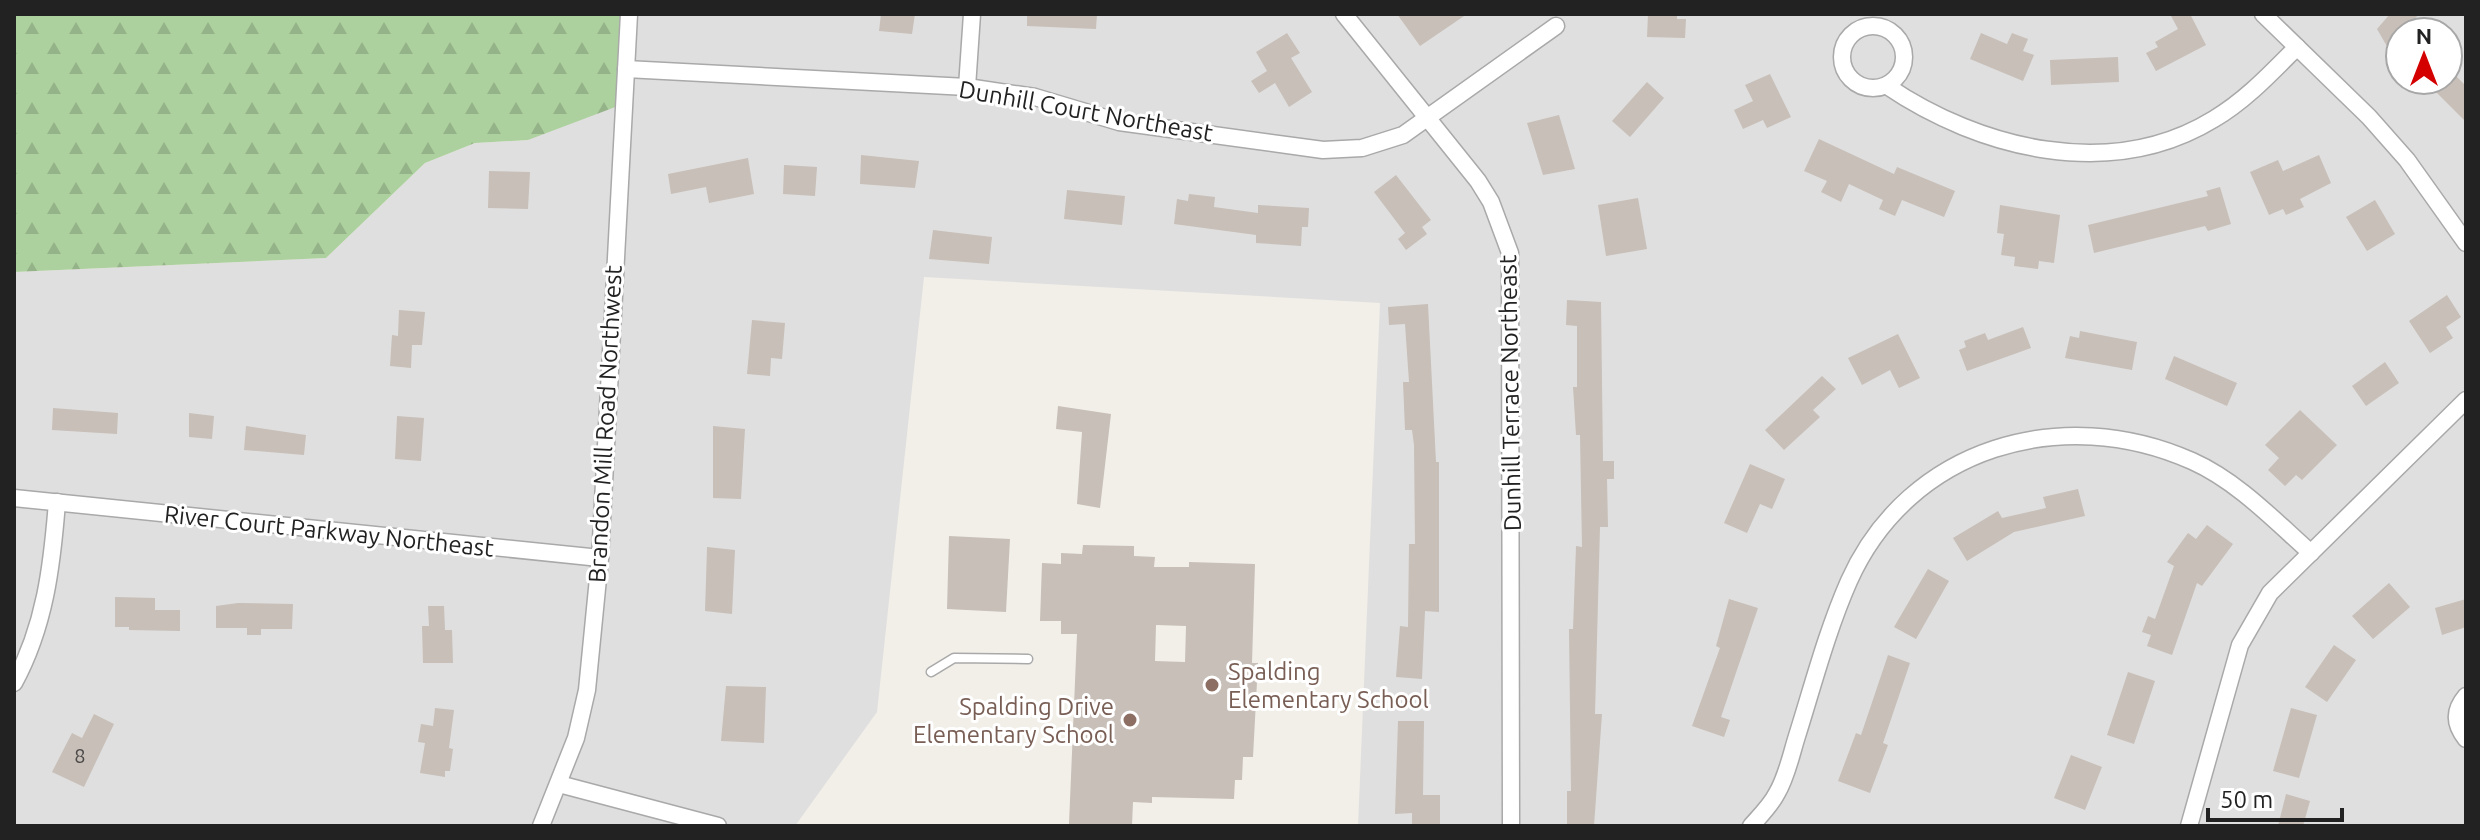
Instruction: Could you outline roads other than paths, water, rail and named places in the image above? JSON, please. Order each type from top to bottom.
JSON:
[{"type":"street","name":"Brandon Mill Road Northwest","points":[[541,826],[576,738],[587,690],[600,558],[629,14]]},
{"type":"street","points":[[967,87],[972,14]]},
{"type":"street","name":"Dunhill Terrace Northeast","points":[[1344,14],[1491,202],[1506,234],[1513,266],[1511,826]]},
{"type":"street","points":[[2263,14],[2369,117],[2407,160],[2466,243]]},
{"type":"street","name":"Dunhill Court Northeast","points":[[626,69],[967,87],[1035,97],[1119,122],[1323,150],[1378,145],[1427,121],[1556,26]]},
{"type":"street","points":[[1887,86],[1970,132],[1998,142],[2056,152],[2114,151],[2167,140],[2213,120],[2254,90],[2297,47]]},
{"type":"street","points":[[2189,826],[2240,645],[2270,593],[2466,400]]},
{"type":"street","points":[[1751,826],[1780,788],[1837,609],[1866,550],[1889,519],[1914,494],[1975,455],[2020,440],[2063,434],[2110,435],[2152,445],[2194,462],[2233,485],[2311,553]]},
{"type":"street","name":"River Court Parkway Northeast","points":[[14,498],[600,558]]},
{"type":"street","points":[[14,683],[37,631],[46,598],[57,502]]},
{"type":"street","points":[[2466,696],[2460,704],[2457,722],[2466,739]]},
{"type":"street","points":[[559,784],[718,826]]},
{"type":"lane","points":[[931,672],[954,658],[1028,659]]},
{"type":"place","name":"Spalding Elementary School","points":[[1212,685]]},
{"type":"place","name":"Spalding Drive Elementary School","points":[[1130,720]]}]
